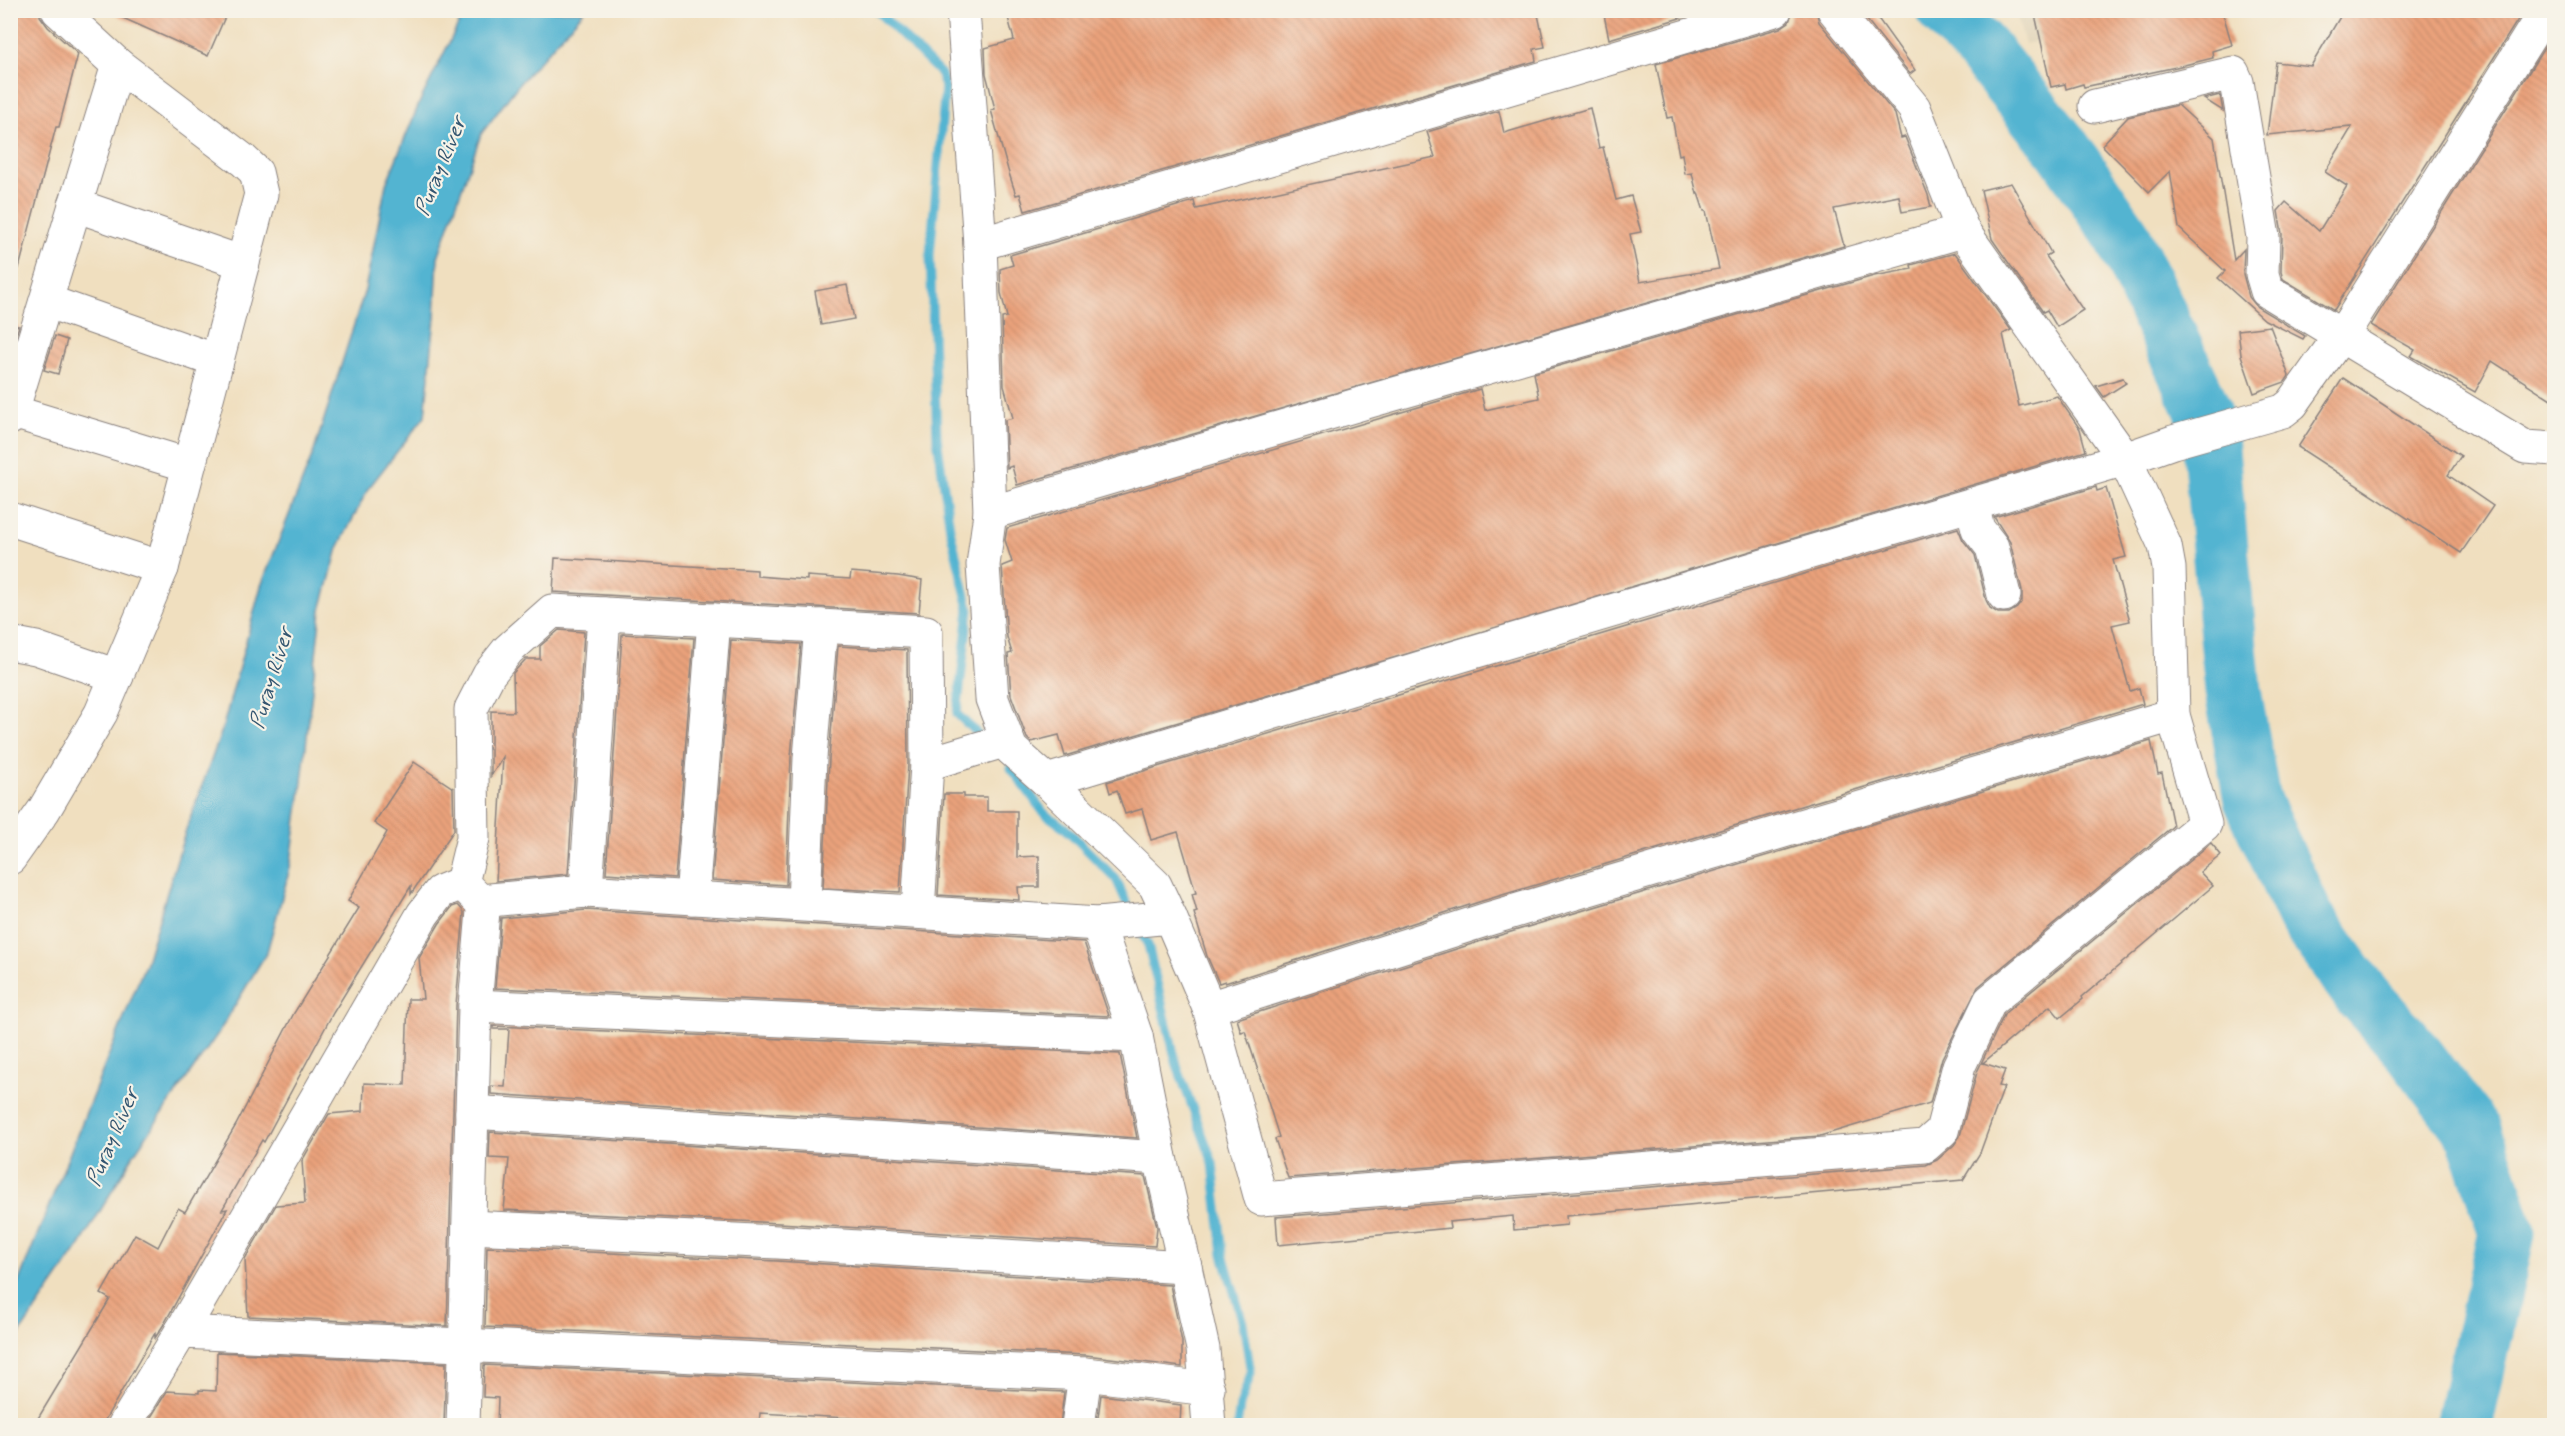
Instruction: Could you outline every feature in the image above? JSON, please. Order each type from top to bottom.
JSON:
[{"type":"street","points":[[10,858],[44,810],[95,722],[117,676],[162,568],[261,194],[256,172],[118,65],[58,10]]},
{"type":"street","points":[[963,10],[980,244],[990,513],[983,565],[992,699],[1000,742],[1047,781],[1155,885],[1133,920],[1136,1036],[1160,1158],[1203,1349],[1208,1389],[1209,1425]]},
{"type":"street","points":[[980,244],[1775,10]]},
{"type":"street","points":[[124,1425],[181,1332],[423,914],[440,892],[474,894],[490,900],[586,891],[918,911],[1133,920],[1209,1008],[1261,1199],[1925,1146],[1942,1131],[1959,1066],[1990,1001],[2205,824],[2172,715],[2169,568],[2165,546],[2125,459],[1963,231],[1914,108],[1834,10]]},
{"type":"street","points":[[1047,781],[2125,459],[2173,442],[2283,411],[2292,404],[2340,337],[2546,10]]},
{"type":"street","points":[[118,65],[11,414],[188,465]]},
{"type":"street","points":[[2095,106],[2221,74],[2233,73],[2237,82],[2263,237],[2262,274],[2267,291],[2525,447],[2554,449]]},
{"type":"street","points":[[75,205],[243,263]]},
{"type":"street","points":[[990,513],[1963,231]]},
{"type":"street","points":[[46,301],[218,361]]},
{"type":"street","points":[[1972,505],[1978,530],[1992,547],[2004,595]]},
{"type":"street","points":[[10,519],[162,568]]},
{"type":"street","points":[[463,1425],[475,1005],[470,720],[474,701],[489,674],[508,651],[552,611],[926,632],[927,765],[918,911]]},
{"type":"street","points":[[586,891],[604,614]]},
{"type":"street","points":[[692,898],[714,620]]},
{"type":"street","points":[[804,904],[810,758],[820,626]]},
{"type":"street","points":[[10,644],[36,648],[117,676]]},
{"type":"street","points":[[1209,1008],[1488,919],[2172,715]]},
{"type":"street","points":[[927,765],[1000,742]]},
{"type":"street","points":[[475,1005],[1136,1036]]},
{"type":"street","points":[[472,1112],[1160,1158]]},
{"type":"street","points":[[468,1227],[778,1242],[1185,1267]]},
{"type":"street","points":[[181,1332],[1085,1374],[1208,1389]]},
{"type":"street","points":[[1078,1425],[1085,1374]]},
{"type":"shaded area","points":[[2015,10],[2183,11],[2025,44]]},
{"type":"water","name":"Puray River","points":[[465,11],[584,11],[519,84],[481,134],[438,257],[435,318],[425,416],[368,489],[338,548],[321,610],[290,868],[267,952],[219,1032],[134,1154],[80,1245],[11,1346],[11,1294],[16,1288],[146,962],[185,833],[222,730],[261,586],[314,451],[365,290],[386,184],[421,99]]},
{"type":"building","points":[[19,10],[40,10],[40,16],[48,27],[78,54],[59,127],[56,127],[19,268],[10,266],[10,38]]},
{"type":"building","points":[[105,10],[228,10],[208,56]]},
{"type":"building","points":[[1006,10],[1537,10],[1545,47],[1534,49],[1536,61],[1025,211],[1020,194],[1016,195],[1008,170],[991,110],[995,109],[986,74],[985,48],[1014,40]]},
{"type":"building","points":[[1603,10],[1707,10],[1609,39]]},
{"type":"building","points":[[1793,10],[1816,10],[1819,22],[1895,114],[1901,138],[1905,137],[1931,207],[1902,212],[1899,196],[1834,209],[1844,246],[1017,485],[1012,466],[1007,468],[1005,420],[1013,418],[1004,386],[1002,318],[1007,317],[1001,293],[1000,269],[1013,265],[1010,255],[1194,201],[1196,209],[1435,157],[1427,132],[1499,111],[1504,133],[1590,108],[1599,148],[1603,147],[1616,200],[1631,196],[1641,232],[1630,234],[1640,282],[1719,269],[1706,211],[1697,194],[1692,173],[1685,174],[1672,117],[1667,118],[1656,64],[1780,28],[1789,22]]},
{"type":"building","points":[[1859,10],[1872,10],[1915,70],[1910,74]]},
{"type":"building","points":[[2034,10],[2222,10],[2232,45],[2212,51],[2213,58],[2176,67],[2084,87],[2083,84],[2066,89],[2065,84],[2051,87]]},
{"type":"building","points":[[2344,10],[2524,10],[2334,310],[2283,279],[2281,272],[2282,234],[2278,211],[2286,202],[2319,231],[2347,186],[2325,172],[2352,127],[2267,135],[2276,62],[2311,66]]},
{"type":"building","points":[[2554,32],[2554,401],[2492,361],[2475,392],[2411,356],[2415,350],[2371,325]]},
{"type":"building","points":[[2220,95],[2223,111],[2204,99]]},
{"type":"building","points":[[2178,105],[2214,138],[2234,260],[2244,249],[2243,274],[2249,297],[2257,307],[2305,336],[2303,339],[2265,320],[2218,278],[2225,271],[2179,228],[2170,171],[2149,192],[2102,145],[2128,117]]},
{"type":"building","points":[[2011,183],[2051,253],[2046,256],[2083,310],[2057,327],[2047,310],[2043,312],[1992,239],[1981,190]]},
{"type":"building","points":[[1955,253],[2011,330],[2003,334],[2019,406],[2057,396],[2080,429],[2086,451],[1065,756],[1059,735],[1031,742],[1027,738],[1011,695],[1008,654],[1012,653],[1007,637],[1002,566],[1012,562],[1005,540],[1007,528],[1480,389],[1485,410],[1539,398],[1534,373],[1874,276],[1912,269],[1911,265]]},
{"type":"building","points":[[847,285],[854,319],[821,325],[815,291]]},
{"type":"building","points":[[10,324],[19,326],[10,352]]},
{"type":"building","points":[[2270,326],[2289,376],[2285,382],[2254,393],[2241,355],[2238,330]]},
{"type":"building","points":[[55,336],[67,340],[58,374],[44,370]]},
{"type":"building","points":[[2123,378],[2126,383],[2104,397],[2096,386]]},
{"type":"building","points":[[2343,378],[2461,456],[2448,475],[2493,506],[2461,553],[2298,447]]},
{"type":"building","points":[[2096,487],[2097,491],[2106,488],[2126,557],[2113,560],[2130,621],[2112,625],[2130,691],[2139,688],[2143,704],[1482,901],[1225,983],[1225,981],[1219,983],[1207,956],[1194,913],[1197,912],[1192,894],[1196,893],[1178,832],[1151,840],[1142,809],[1125,814],[1117,790],[1110,793],[1107,782],[1958,528],[1963,540],[1975,555],[1990,608],[1998,613],[2009,613],[2022,601],[2022,590],[2010,542],[1994,517]]},
{"type":"building","points":[[555,558],[757,570],[757,576],[807,580],[807,576],[850,579],[851,572],[898,576],[922,580],[919,613],[553,592]]},
{"type":"building","points":[[559,630],[584,632],[568,874],[496,881],[503,757],[491,776],[491,711],[514,712],[513,673],[526,659],[540,659],[540,646]]},
{"type":"building","points":[[622,634],[694,638],[675,878],[606,873]]},
{"type":"building","points":[[731,640],[801,644],[791,757],[786,885],[712,880]]},
{"type":"building","points":[[838,646],[907,650],[908,764],[900,892],[823,888],[829,759]]},
{"type":"building","points":[[2151,741],[2158,774],[2162,773],[2173,826],[1978,987],[1942,1058],[1930,1103],[1820,1136],[1288,1178],[1275,1139],[1279,1137],[1263,1086],[1245,1031],[1241,1032],[1237,1019],[1494,937]]},
{"type":"building","points":[[414,762],[453,788],[454,830],[411,894],[411,886],[333,1013],[264,1142],[262,1140],[222,1210],[227,1209],[164,1324],[155,1338],[155,1333],[102,1425],[34,1425],[110,1299],[101,1294],[135,1234],[158,1247],[178,1208],[185,1212],[236,1125],[294,1013],[359,908],[348,901],[387,832],[374,823]]},
{"type":"building","points":[[944,794],[987,797],[987,811],[1017,811],[1017,857],[1039,856],[1039,887],[1018,887],[1019,900],[938,895]]},
{"type":"building","points":[[2211,843],[2221,855],[2200,872],[2213,886],[2060,1018],[2050,1006],[1983,1063],[2005,1070],[1999,1086],[2004,1087],[1980,1153],[1963,1180],[1566,1216],[1567,1225],[1514,1230],[1513,1216],[1449,1222],[1450,1228],[1278,1245],[1276,1217],[1926,1165],[1937,1160],[1954,1145],[1960,1136],[1977,1072],[2005,1013]]},
{"type":"building","points":[[458,905],[464,912],[456,1005],[447,1326],[248,1316],[245,1259],[276,1205],[305,1203],[302,1161],[329,1114],[363,1111],[364,1083],[405,1085],[408,999],[423,999],[419,958],[439,924],[452,907]]},
{"type":"building","points":[[586,910],[1084,942],[1109,1016],[495,988],[501,918]]},
{"type":"building","points":[[493,1026],[1120,1054],[1137,1138],[491,1094],[491,1086],[505,1087],[509,1029],[493,1029]]},
{"type":"building","points":[[490,1132],[1145,1176],[1157,1227],[1155,1246],[779,1223],[504,1210],[509,1159],[489,1158]]},
{"type":"building","points":[[487,1247],[777,1261],[1170,1285],[1182,1342],[1182,1367],[1086,1355],[485,1327]]},
{"type":"building","points":[[217,1352],[446,1363],[444,1425],[151,1425],[151,1417],[167,1391],[199,1393],[199,1390],[216,1391]]},
{"type":"building","points":[[484,1365],[1064,1392],[1060,1425],[968,1425],[760,1413],[759,1425],[497,1425],[498,1398],[483,1397]]},
{"type":"building","points":[[1101,1395],[1181,1405],[1180,1425],[1097,1425]]},
{"type":"waterway","points":[[876,10],[941,74],[945,87],[930,255],[937,437],[950,529],[969,609],[957,714],[985,741]]},
{"type":"waterway","points":[[1945,10],[1982,49],[2063,149],[2123,237],[2203,410],[2211,449],[2233,691],[2252,800],[2305,916],[2361,994],[2413,1052],[2474,1133],[2507,1233],[2464,1426]]},
{"type":"waterway","points":[[1011,768],[1044,813],[1065,828],[1116,879],[1132,915]]},
{"type":"waterway","points":[[1138,927],[1148,945],[1177,1066],[1213,1163],[1223,1254],[1243,1323],[1251,1373],[1240,1406],[1237,1426]]}]
